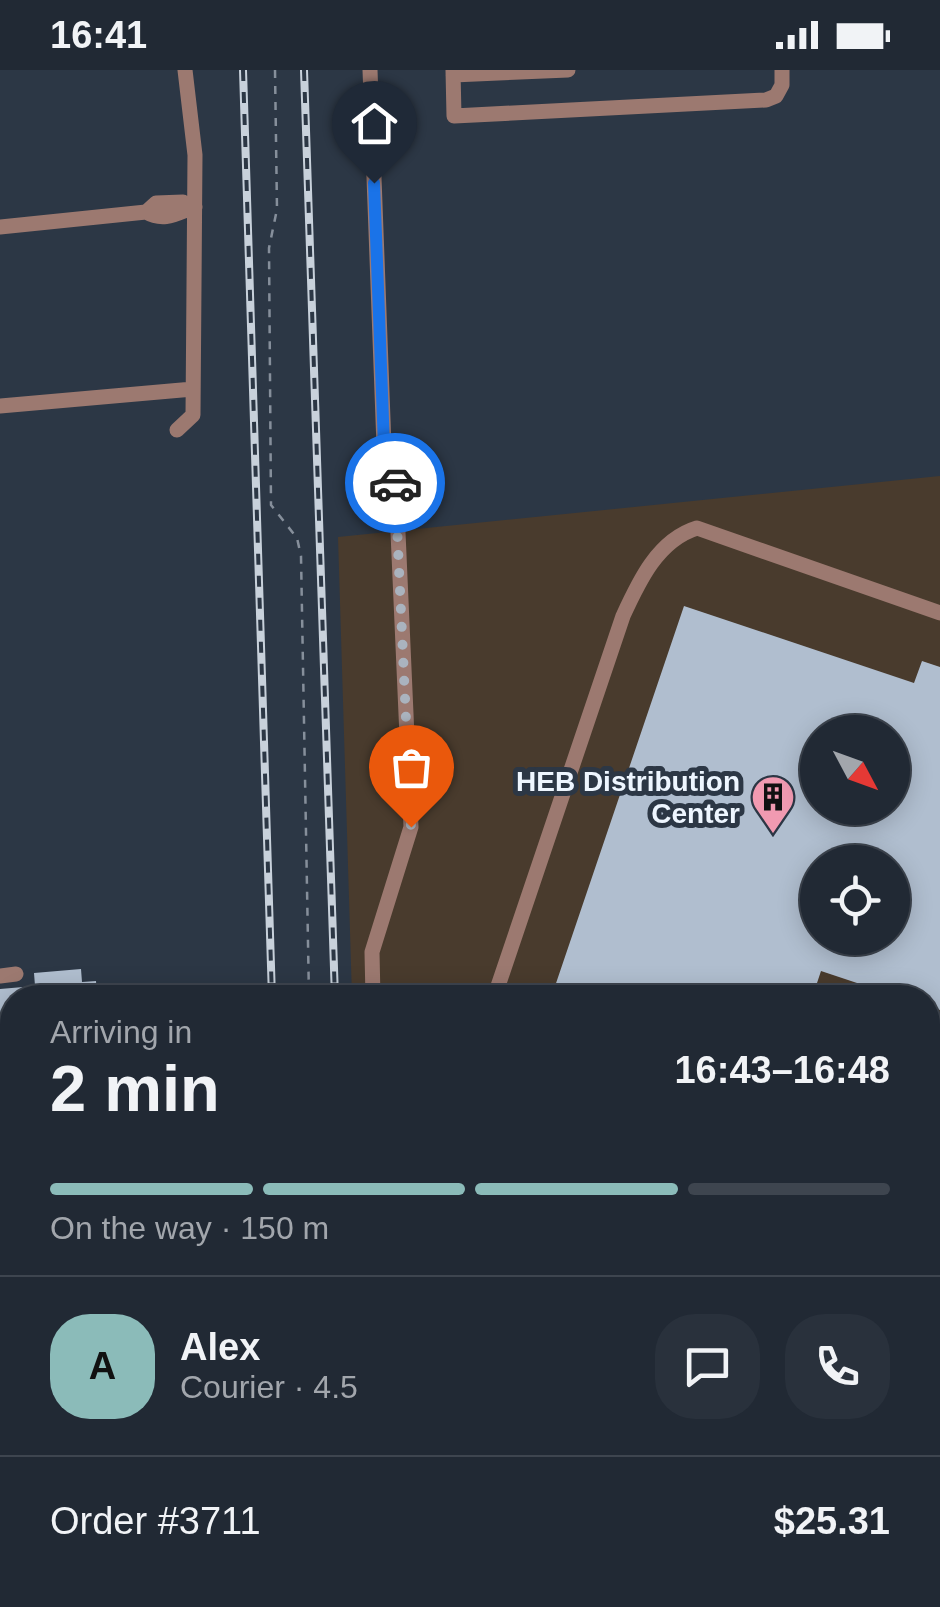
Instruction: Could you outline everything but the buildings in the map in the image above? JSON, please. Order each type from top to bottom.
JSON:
[{"type":"street","points":[[177,430],[193,416],[195,155],[186,70]]},
{"type":"street","points":[[370,70],[384,446],[396,488],[411,827],[372,952],[373,985]]},
{"type":"street","points":[[568,70],[453,72],[454,116],[766,100],[776,96],[782,85],[782,70]]},
{"type":"street","points":[[0,227],[146,212],[156,202],[183,202],[192,208]]},
{"type":"street","points":[[0,406],[193,389]]},
{"type":"street","points":[[498,985],[624,616],[638,582],[662,550],[682,532],[697,528],[940,613]]},
{"type":"path","points":[[274,70],[277,208],[268,248],[271,505],[297,538],[300,556],[309,985]]},
{"type":"shaded area","points":[[940,476],[940,985],[352,985],[338,537]]},
{"type":"railway","points":[[243,70],[272,985]]},
{"type":"railway","points":[[304,70],[335,985]]},
{"type":"way so far","points":[[395,483],[411,827]]},
{"type":"place","name":"HEB Distribution Center","points":[[773,835]]},
{"type":"route","points":[[374,183],[384,446],[395,483]]}]
